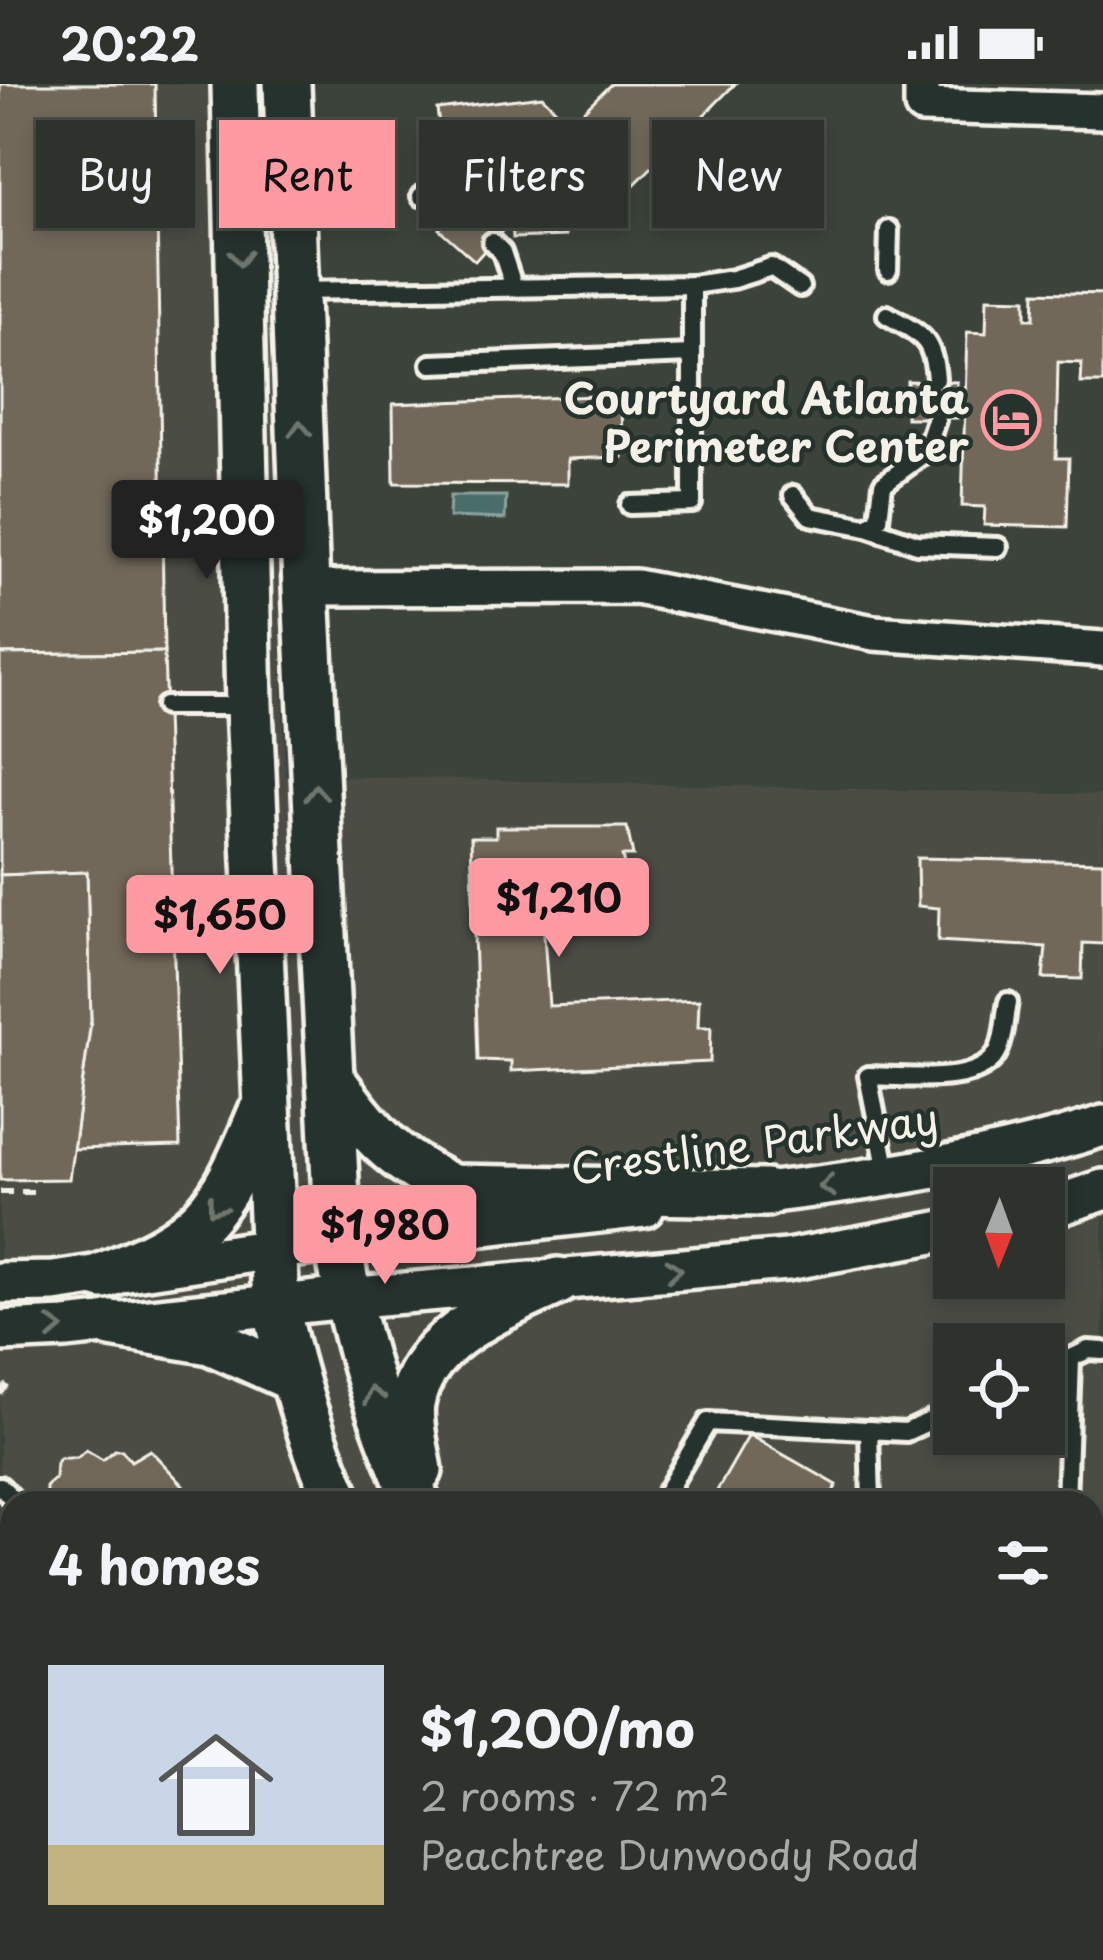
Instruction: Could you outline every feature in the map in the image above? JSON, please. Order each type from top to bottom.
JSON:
[{"type":"main road","points":[[235,84],[249,706],[272,1249],[276,1306],[291,1378],[334,1491]]},
{"type":"main road","points":[[287,84],[338,1241],[346,1298],[381,1420],[414,1491]]},
{"type":"main road","points":[[330,1078],[374,1138],[409,1167],[452,1188],[766,1193]]},
{"type":"main road","points":[[104,1276],[155,1256],[202,1224],[232,1183],[266,1102]]},
{"type":"main road","points":[[419,1491],[410,1405],[429,1362],[467,1324],[558,1281]]},
{"type":"main road","points":[[111,1324],[210,1341],[291,1378]]},
{"type":"street","points":[[922,84],[922,106],[1103,111]]},
{"type":"street","points":[[306,588],[636,587],[874,633],[1103,649]]},
{"type":"street","name":"Crestline Parkway","points":[[0,1283],[104,1276],[272,1249],[888,1178],[1041,1146],[1103,1126]]},
{"type":"street","points":[[888,1178],[900,1240]]},
{"type":"street","points":[[1065,1203],[1103,1190]]},
{"type":"street","points":[[0,1330],[111,1324],[346,1298],[787,1261],[933,1233]]},
{"type":"lane","points":[[888,270],[889,230]]},
{"type":"lane","points":[[492,242],[502,252],[514,288]]},
{"type":"lane","points":[[294,291],[692,285],[771,267],[800,287]]},
{"type":"lane","points":[[630,505],[692,503],[692,285]]},
{"type":"lane","points":[[887,315],[921,334],[934,350],[936,379]]},
{"type":"lane","points":[[430,364],[692,354]]},
{"type":"lane","points":[[867,527],[879,519],[883,484],[925,453],[936,420]]},
{"type":"lane","points":[[794,495],[810,516],[867,527],[917,544],[998,547]]},
{"type":"lane","points":[[166,706],[249,706]]},
{"type":"lane","points":[[888,1178],[868,1076],[944,1077],[976,1072],[999,1052],[1008,1002]]},
{"type":"lane","points":[[1065,1362],[1088,1351],[1103,1351]]},
{"type":"lane","points":[[1066,1491],[1071,1359]]},
{"type":"lane","points":[[667,1491],[708,1422],[906,1432],[933,1420]]},
{"type":"lane","points":[[869,1430],[871,1491]]},
{"type":"path","points":[[0,1192],[35,1192]]},
{"type":"path","points":[[0,1394],[12,1379]]},
{"type":"shaded area","points":[[0,84],[261,84],[262,120],[219,120],[219,228],[266,228],[285,775],[1103,795],[1103,1491],[0,1491]]},
{"type":"water","points":[[450,496],[506,496],[505,519],[449,517]]},
{"type":"building","points":[[0,84],[155,84],[156,120],[36,120],[36,228],[157,228],[164,652],[0,654]]},
{"type":"building","points":[[611,84],[735,84],[699,120],[652,120],[652,167],[628,191],[628,120],[574,120]]},
{"type":"building","points":[[542,96],[566,120],[438,120],[437,109]]},
{"type":"building","points":[[440,228],[505,228],[475,261]]},
{"type":"building","points":[[512,228],[565,228],[565,236],[513,238]]},
{"type":"building","name":"Courtyard Atlanta Perimeter Center","points":[[1035,292],[1103,294],[1103,383],[1081,383],[1082,363],[1058,362],[1056,458],[1069,458],[1067,527],[984,525],[985,507],[962,506],[967,332],[986,333],[987,298],[1026,299],[1026,319],[1034,319]]},
{"type":"building","points":[[907,381],[957,382],[957,418],[906,418]]},
{"type":"building","points":[[621,395],[622,457],[568,459],[568,484],[394,483],[393,404]]},
{"type":"building","points":[[164,652],[180,1146],[73,1149],[91,1021],[87,872],[0,875],[0,654]]},
{"type":"building","points":[[496,827],[627,827],[633,856],[622,856],[628,881],[613,881],[613,888],[541,892],[549,1006],[699,1000],[698,1027],[711,1027],[710,1062],[511,1071],[511,1061],[478,1060],[471,837],[496,837]]},
{"type":"building","points":[[917,858],[1103,862],[1103,944],[1083,943],[1082,979],[1043,978],[1046,947],[938,941],[939,908],[918,906]]},
{"type":"building","points":[[87,872],[91,1021],[69,1179],[0,1180],[0,875]]},
{"type":"building","points":[[749,1435],[837,1485],[833,1491],[717,1491]]},
{"type":"building","points":[[86,1450],[103,1460],[122,1450],[131,1461],[150,1450],[189,1491],[46,1491],[60,1458],[77,1458]]},
{"type":"place","name":"Courtyard Atlanta Perimeter Center","points":[[1011,420]]}]
